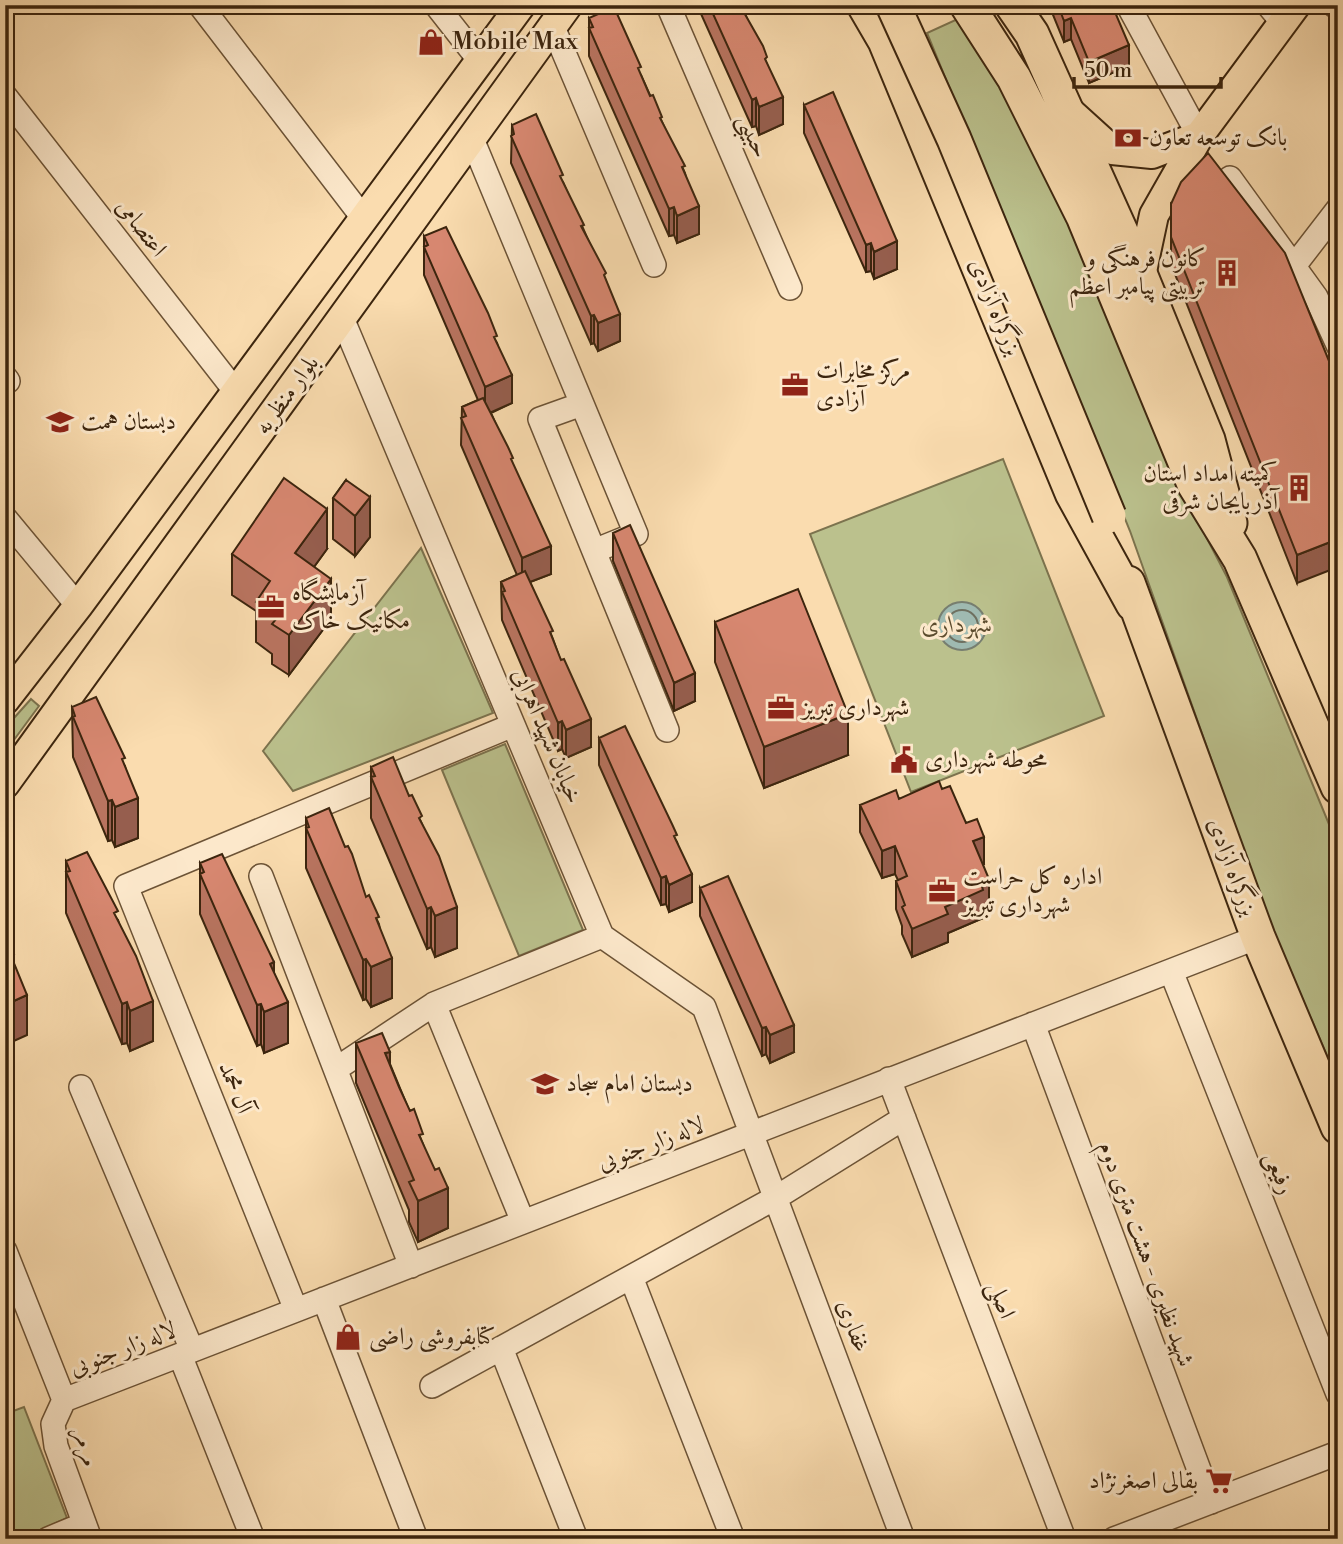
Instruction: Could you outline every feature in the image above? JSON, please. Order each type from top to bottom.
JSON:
[{"type":"highway","name":"بزرگراه آزادی","points":[[864,5],[885,41],[1072,493],[1133,604]]},
{"type":"highway","name":"بزرگراه آزادی","points":[[893,5],[954,139],[1109,516],[1133,604],[1258,937],[1338,1126]]},
{"type":"highway","points":[[885,41],[893,5]]},
{"type":"highway","points":[[967,5],[1014,78],[1083,216],[1194,484],[1240,559],[1334,771]]},
{"type":"highway","points":[[1012,5],[1026,20],[1142,276],[1208,440],[1240,559]]},
{"type":"main road","name":"بلوار منظریه","points":[[5,700],[78,606],[522,5]]},
{"type":"main road","points":[[1142,276],[1154,215],[1199,136],[1282,11]]},
{"type":"main road","name":"بلوار منظریه","points":[[5,784],[561,16]]},
{"type":"main road","points":[[1068,110],[1112,150],[1152,154],[1199,136]]},
{"type":"street","points":[[200,5],[364,219]]},
{"type":"street","points":[[436,5],[480,61]]},
{"type":"street","name":"حبیبی","points":[[668,5],[790,288]]},
{"type":"street","points":[[1128,5],[1199,136]]},
{"type":"street","points":[[561,16],[654,265]]},
{"type":"street","name":"اعتصامی","points":[[5,96],[236,393]]},
{"type":"street","points":[[472,139],[636,534],[594,551]]},
{"type":"street","points":[[1230,178],[1316,297],[1338,345]]},
{"type":"street","points":[[1294,266],[1338,209]]},
{"type":"street","name":"خیابان شهید اهرابی","points":[[342,318],[602,936]]},
{"type":"street","points":[[582,404],[540,419],[667,730]]},
{"type":"street","points":[[5,518],[78,606]]},
{"type":"street","name":"آل محمد","points":[[296,1310],[125,886],[513,725]]},
{"type":"street","points":[[261,876],[411,1266]]},
{"type":"street","points":[[336,1069],[434,1004],[602,936],[704,1007],[752,1132]]},
{"type":"street","name":"لاله زار جنوبی","points":[[64,1400],[1258,937]]},
{"type":"street","name":"رفیعی","points":[[1171,971],[1338,1394]]},
{"type":"street","points":[[434,1004],[523,1222]]},
{"type":"street","name":"شهید نظیری - هشت متری دوم","points":[[1033,1024],[1211,1502]]},
{"type":"street","name":"اصلی","points":[[889,1079],[1064,1539]]},
{"type":"street","points":[[81,1087],[186,1352],[253,1539]]},
{"type":"street","points":[[432,1386],[777,1197],[905,1118]]},
{"type":"street","name":"غفاری","points":[[752,1132],[903,1539]]},
{"type":"street","name":"مرمر","points":[[5,1251],[64,1400],[53,1424],[56,1446],[87,1531]]},
{"type":"street","points":[[631,1277],[733,1539]]},
{"type":"street","points":[[324,1299],[416,1539]]},
{"type":"street","points":[[500,1348],[576,1539]]},
{"type":"street","points":[[1114,1539],[1338,1453]]},
{"type":"street","points":[[48,1539],[87,1531]]},
{"type":"green space","points":[[962,17],[1070,216],[1189,504],[1227,577],[1338,846],[1338,1081],[1268,919],[1130,531],[927,33]]},
{"type":"green space","name":"شهرداری","points":[[1003,459],[1104,716],[911,792],[810,534]]},
{"type":"green space","points":[[421,548],[493,713],[293,791],[263,751]]},
{"type":"green space","points":[[31,699],[39,706],[5,752],[5,728]]},
{"type":"green space","points":[[505,744],[583,930],[519,956],[442,770]]},
{"type":"green space","points":[[24,1407],[67,1518],[21,1539],[5,1539],[5,1414]]},
{"type":"water","points":[[962,602],[979,609],[986,626],[979,643],[962,650],[945,643],[938,626],[945,609]]},
{"type":"building","points":[[709,5],[744,5],[745,8],[742,9],[763,46],[767,57],[765,59],[783,97],[759,107],[756,98],[752,100]]},
{"type":"building","points":[[1058,5],[1112,5],[1129,45],[1089,62],[1071,18],[1064,21]]},
{"type":"building","points":[[614,7],[641,67],[638,68],[650,96],[653,95],[662,117],[660,118],[685,166],[682,167],[699,206],[677,216],[674,207],[669,209],[589,28],[593,27],[589,18]]},
{"type":"building","points":[[833,92],[897,241],[874,252],[871,243],[866,245],[804,105]]},
{"type":"building","points":[[536,114],[563,175],[560,176],[584,225],[581,226],[606,273],[604,275],[620,314],[598,323],[594,315],[591,316],[511,136],[514,134],[512,125]]},
{"type":"building","points":[[1208,153],[1285,253],[1338,383],[1338,539],[1297,555],[1171,237],[1171,204],[1181,182]]},
{"type":"building","points":[[446,227],[488,313],[497,336],[494,337],[512,375],[485,387],[424,247],[428,245],[424,236]]},
{"type":"building","points":[[483,398],[508,447],[551,546],[522,558],[461,418],[466,416],[462,407]]},
{"type":"building","points":[[284,478],[327,509],[295,553],[331,579],[289,635],[272,624],[277,618],[256,602],[270,581],[232,554]]},
{"type":"building","points":[[346,480],[370,497],[355,516],[333,498]]},
{"type":"building","points":[[630,525],[695,673],[674,683],[613,533]]},
{"type":"building","points":[[525,571],[553,631],[550,632],[561,660],[564,659],[591,719],[566,730],[562,721],[558,723],[502,592],[505,591],[501,582]]},
{"type":"building","points":[[798,589],[848,714],[764,747],[715,622]]},
{"type":"building","points":[[96,697],[125,758],[122,759],[138,798],[115,807],[112,800],[108,801],[73,717],[72,707]]},
{"type":"building","points":[[625,726],[677,835],[674,836],[692,874],[669,885],[666,876],[661,878],[599,738]]},
{"type":"building","points":[[393,757],[409,796],[412,795],[422,816],[419,818],[439,856],[457,907],[435,916],[431,907],[427,909],[371,777],[375,776],[371,767]]},
{"type":"building","name":"اداره کل حراست شهرداری تبریز","points":[[939,781],[942,789],[950,786],[966,823],[977,819],[984,837],[973,841],[989,879],[981,883],[983,890],[945,907],[948,914],[912,929],[902,907],[905,905],[896,881],[907,876],[895,846],[882,851],[860,805],[896,790],[899,799]]},
{"type":"building","points":[[329,808],[345,847],[348,846],[352,854],[366,897],[369,895],[379,917],[376,918],[392,958],[371,967],[366,959],[363,960],[306,828],[309,827],[306,818]]},
{"type":"building","points":[[87,852],[118,911],[114,913],[136,956],[153,1001],[130,1011],[127,1002],[122,1004],[66,872],[70,871],[66,861]]},
{"type":"building","points":[[222,854],[274,962],[270,964],[288,1002],[264,1012],[261,1004],[257,1005],[200,874],[204,872],[200,863]]},
{"type":"building","points":[[728,876],[794,1025],[770,1035],[766,1027],[762,1028],[700,888]]},
{"type":"building","points":[[5,936],[14,954],[11,956],[27,995],[5,1005]]},
{"type":"building","points":[[382,1033],[390,1052],[385,1053],[399,1087],[410,1111],[414,1109],[423,1134],[419,1135],[435,1170],[439,1168],[448,1188],[418,1201],[409,1182],[414,1180],[356,1043]]},
{"type":"place","name":"Mobile Max","points":[[431,42]]},
{"type":"place","name":"بانک توسعه تعاون","points":[[1128,138]]},
{"type":"place","name":"کانون فرهنگی و تربیتی پیامبر اعظم","points":[[1227,273]]},
{"type":"place","name":"مرکز مخابرات آزادی","points":[[795,385]]},
{"type":"place","name":"دبستان همت","points":[[60,422]]},
{"type":"place","name":"کمیته امداد استان آذربایجان شرقی","points":[[1299,488]]},
{"type":"place","name":"آزمایشگاه مکانیک خاک","points":[[271,607]]},
{"type":"place","name":"شهرداری تبریز","points":[[781,708]]},
{"type":"place","name":"محوطه شهرداری","points":[[904,760]]},
{"type":"place","name":"اداره کل حراست شهرداری تبریز","points":[[942,891]]},
{"type":"place","name":"دبستان امام سجاد","points":[[545,1084]]},
{"type":"place","name":"کتابفروشی راضی","points":[[348,1337]]},
{"type":"place","name":"بقالی اصغرنژاد","points":[[1219,1481]]}]
